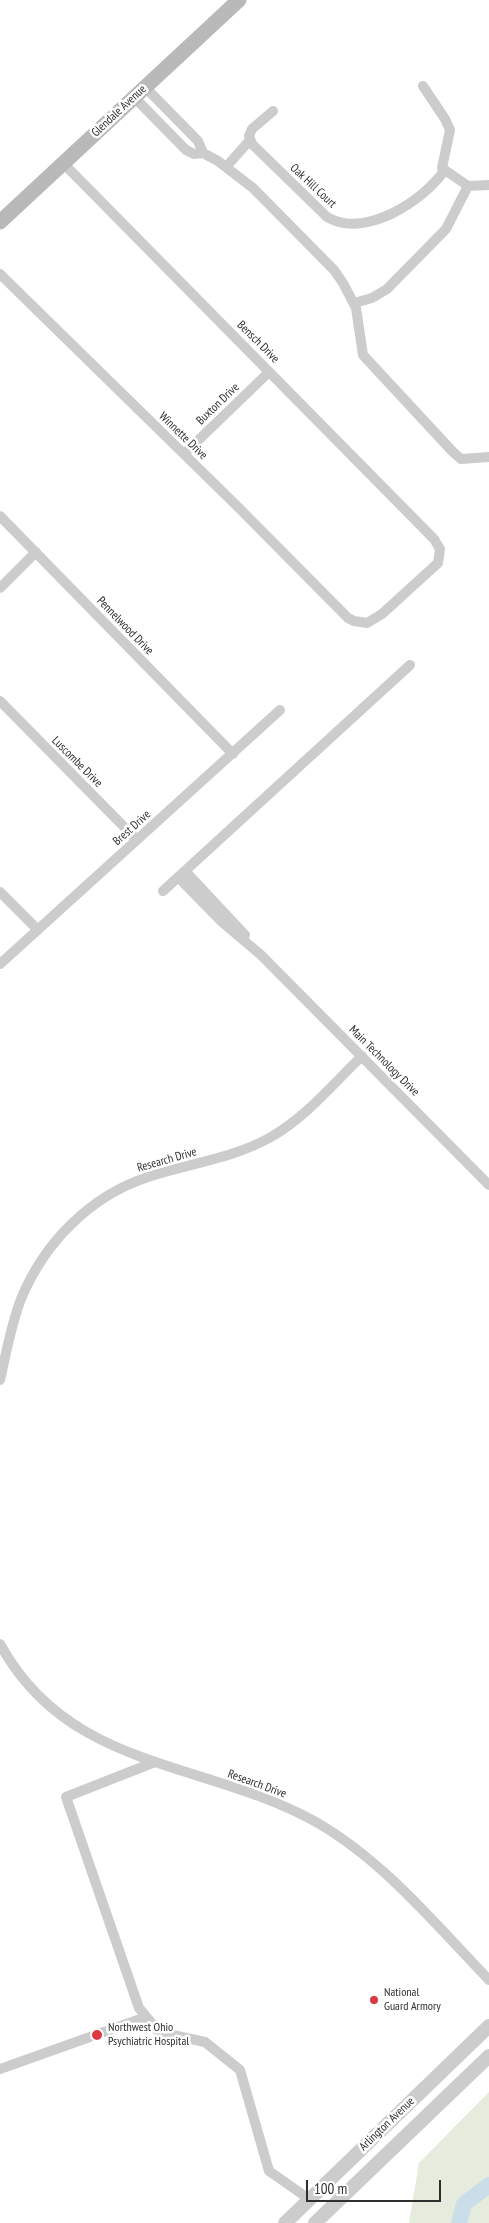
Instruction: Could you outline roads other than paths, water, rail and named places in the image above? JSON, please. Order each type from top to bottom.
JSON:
[{"type":"main road","name":"Glendale Avenue","points":[[0,222],[239,0]]},
{"type":"street","points":[[424,86],[450,130],[442,168],[468,186],[489,185]]},
{"type":"street","points":[[140,92],[186,150],[194,154],[203,153]]},
{"type":"street","points":[[140,92],[198,141],[203,153],[226,167],[253,188],[334,270],[343,282],[354,304],[363,355],[461,458],[489,457]]},
{"type":"street","points":[[226,167],[250,140],[248,136],[252,129],[273,111]]},
{"type":"street","name":"Oak Hill Court","points":[[250,140],[327,217],[346,224],[365,224],[394,213],[436,184],[444,171]]},
{"type":"street","name":"Bensch Drive","points":[[63,163],[434,539],[440,549],[438,563],[382,614],[367,623],[354,622],[348,618]]},
{"type":"street","points":[[354,304],[372,298],[387,289],[446,230],[468,186]]},
{"type":"street","name":"Winnette Drive","points":[[0,274],[348,618]]},
{"type":"street","name":"Buxton Drive","points":[[184,454],[269,372]]},
{"type":"street","name":"Pennelwood Drive","points":[[0,516],[233,754]]},
{"type":"street","points":[[0,588],[36,552]]},
{"type":"street","points":[[163,892],[410,664]]},
{"type":"street","name":"Luscombe Drive","points":[[0,701],[137,840]]},
{"type":"street","name":"Brest Drive","points":[[0,964],[280,710]]},
{"type":"street","name":"Main Technology Drive","points":[[182,874],[228,916],[261,955],[489,1185]]},
{"type":"street","points":[[0,892],[38,930]]},
{"type":"street","name":"Research Drive","points":[[0,1380],[15,1316],[28,1285],[50,1249],[76,1220],[102,1200],[133,1183],[164,1172],[242,1151],[271,1136],[309,1108],[362,1056]]},
{"type":"street","name":"Research Drive","points":[[0,1644],[30,1687],[47,1704],[94,1738],[155,1762],[287,1808],[338,1836],[380,1868],[489,1980]]},
{"type":"street","points":[[155,1762],[66,1797],[139,2008],[159,2032],[205,2042],[240,2070],[269,2170],[309,2200]]},
{"type":"street","points":[[0,2069],[146,2017]]},
{"type":"street","name":"Arlington Avenue","points":[[285,2223],[489,2026]]},
{"type":"street","name":"Arlington Avenue","points":[[315,2223],[489,2056]]},
{"type":"street","points":[[299,2223],[334,2185],[380,2142],[422,2091]]},
{"type":"waterway","points":[[459,2223],[464,2204],[489,2185]]},
{"type":"place","name":"National Guard Armory","points":[[374,2000]]},
{"type":"place","name":"Northwest Ohio Psychiatric Hospital","points":[[97,2035]]}]
